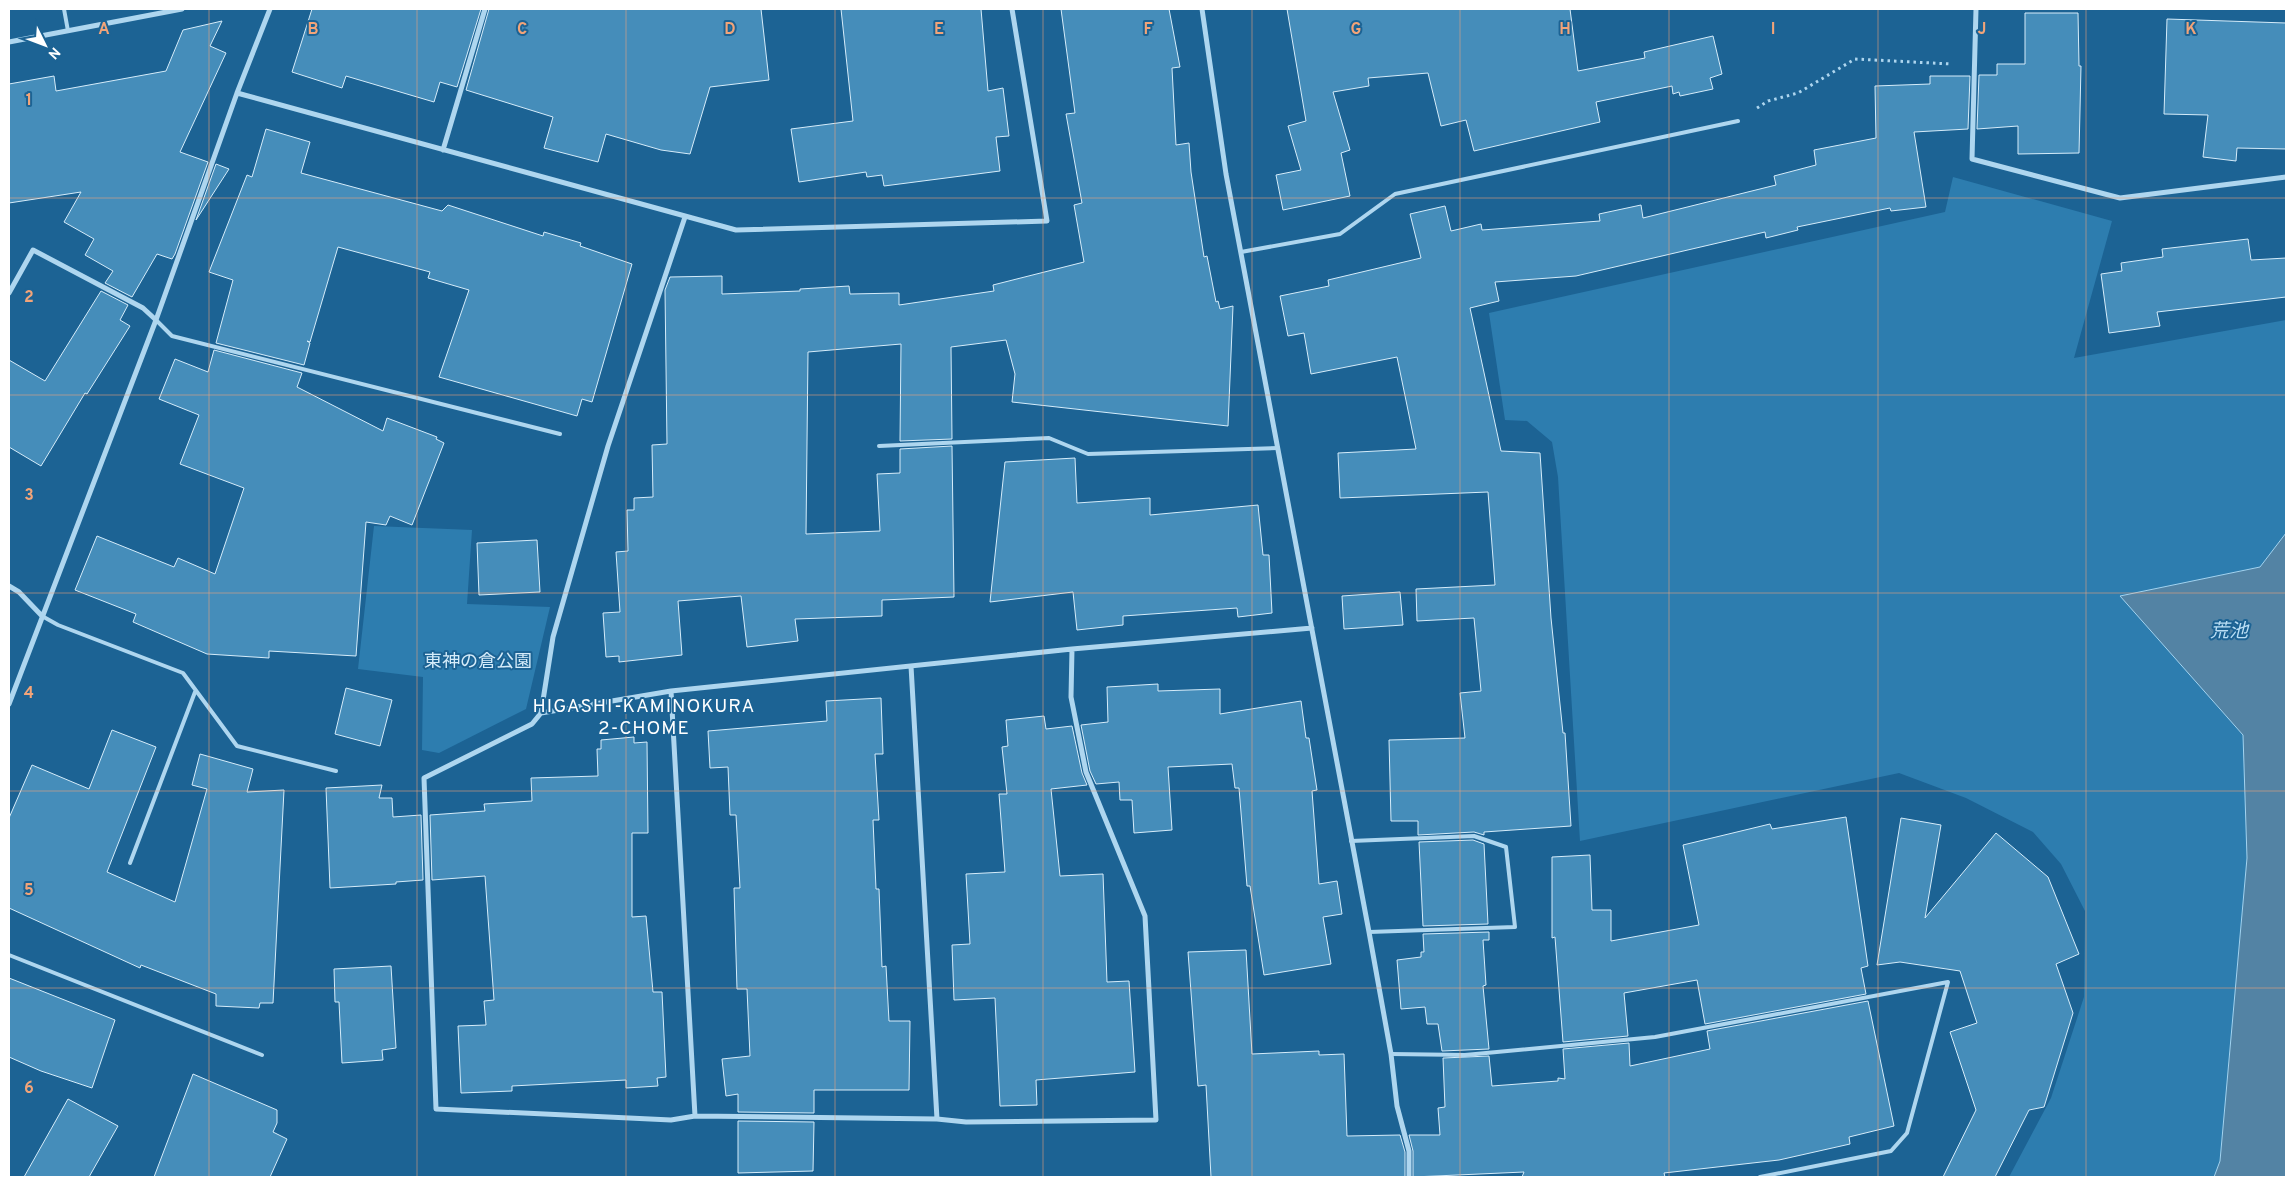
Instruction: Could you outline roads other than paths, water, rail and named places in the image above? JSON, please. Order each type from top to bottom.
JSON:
[{"type":"street","points":[[9,42],[182,9]]},
{"type":"street","points":[[9,704],[156,320],[237,92],[270,9]]},
{"type":"street","points":[[443,150],[485,9]]},
{"type":"street","points":[[237,92],[736,230],[1048,221],[1012,9]]},
{"type":"street","points":[[1202,9],[1226,174],[1369,932],[1391,1054],[1397,1106],[1409,1151],[1409,1177]]},
{"type":"street","points":[[1976,9],[1972,159],[2120,198],[2286,177]]},
{"type":"street","points":[[685,216],[608,446],[553,637],[541,713],[532,724],[424,778],[436,1109],[671,1120],[695,1116],[937,1119],[966,1122],[1156,1120],[1145,916],[1086,772],[1071,697],[1072,648]]},
{"type":"street","points":[[9,293],[33,250],[143,308],[156,320]]},
{"type":"street","points":[[9,586],[19,592],[42,616]]},
{"type":"street","points":[[541,713],[671,691],[1072,648],[1312,628]]},
{"type":"street","points":[[911,666],[937,1119]]},
{"type":"street","points":[[671,691],[695,1116]]},
{"type":"lane","points":[[64,9],[68,31]]},
{"type":"lane","points":[[1241,252],[1340,234],[1396,194],[1738,121]]},
{"type":"lane","points":[[156,320],[172,336],[560,434]]},
{"type":"lane","points":[[878,446],[1049,438],[1088,454],[1278,448]]},
{"type":"lane","points":[[42,616],[58,625],[183,673],[195,692],[237,746],[336,771]]},
{"type":"lane","points":[[130,863],[195,692]]},
{"type":"lane","points":[[1351,841],[1474,836],[1506,847],[1515,927],[1369,932]]},
{"type":"lane","points":[[9,955],[262,1055]]},
{"type":"lane","points":[[1391,1054],[1465,1054],[1655,1037],[1948,982],[1907,1133],[1891,1151],[1760,1177]]},
{"type":"water","name":"荒池","points":[[2286,533],[2286,1177],[2214,1177],[2220,1161],[2247,858],[2243,735],[2120,596],[2260,567]]},
{"type":"district","name":"HIGASHI-KAMINOKURA 2-CHOME","points":[[644,718]]},
{"type":"park label","name":"東神の倉公園","points":[[478,662]]}]
